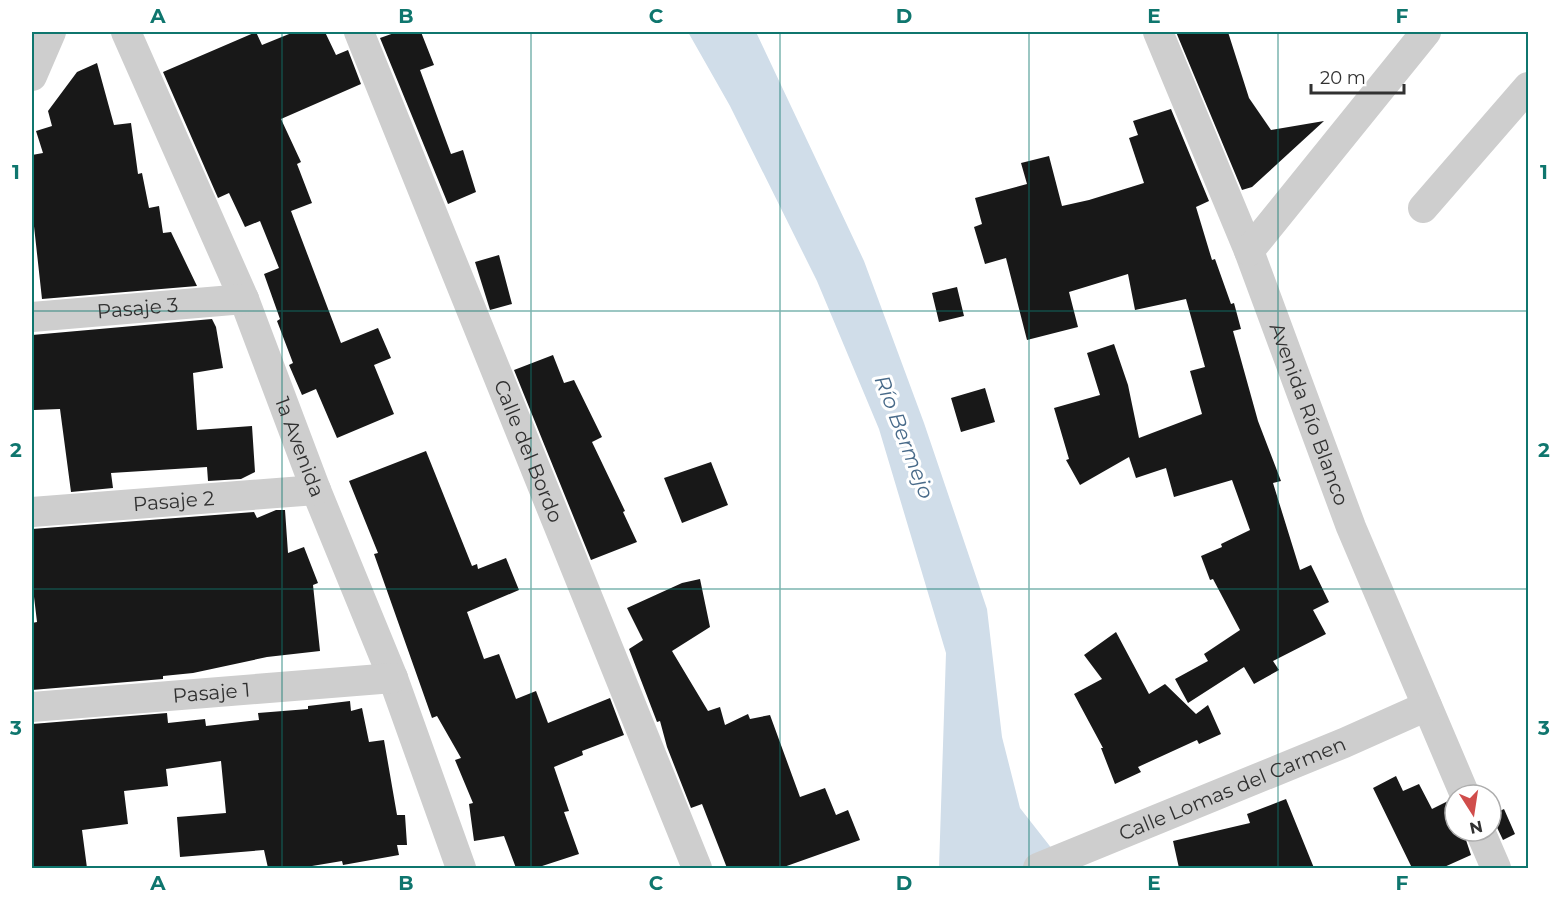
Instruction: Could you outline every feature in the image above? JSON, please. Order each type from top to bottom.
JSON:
[{"type":"street","points":[[32,76],[51,32]]},
{"type":"street","name":"1a Avenida","points":[[126,32],[244,299],[316,489],[393,678],[460,868]]},
{"type":"street","name":"Calle del Bordo","points":[[359,32],[697,868]]},
{"type":"street","name":"Avenida Río Blanco","points":[[1158,32],[1249,251],[1352,527],[1460,783]]},
{"type":"street","points":[[1249,251],[1426,32]]},
{"type":"street","points":[[1423,208],[1528,87]]},
{"type":"street","name":"Pasaje 3","points":[[32,317],[244,299]]},
{"type":"street","name":"Pasaje 2","points":[[32,512],[316,489]]},
{"type":"street","name":"Pasaje 1","points":[[32,707],[393,678]]},
{"type":"street","name":"Calle Lomas del Carmen","points":[[1038,868],[1344,743],[1427,706]]},
{"type":"street","points":[[1485,843],[1496,868]]},
{"type":"water","name":"Río Bermejo","points":[[688,32],[756,32],[864,261],[924,423],[987,609],[1002,737],[1020,808],[1067,868],[939,868],[946,653],[879,429],[817,281],[730,106]]},
{"type":"building","points":[[256,32],[262,45],[294,32],[325,32],[336,55],[348,50],[361,84],[281,119],[301,162],[297,164],[312,203],[291,211],[341,343],[378,328],[391,358],[374,365],[394,414],[337,438],[316,389],[302,395],[289,365],[293,363],[277,321],[280,319],[264,274],[279,268],[260,221],[245,227],[229,193],[218,198],[163,72]]},
{"type":"building","points":[[397,32],[421,32],[434,65],[420,70],[451,154],[463,150],[476,192],[448,204],[380,38]]},
{"type":"building","points":[[1176,32],[1228,32],[1249,98],[1271,130],[1324,121],[1252,187],[1242,190]]},
{"type":"building","points":[[97,63],[114,125],[131,123],[138,174],[142,173],[149,208],[159,206],[163,233],[171,232],[197,286],[42,299],[32,208],[32,155],[43,153],[36,131],[52,126],[48,111],[77,72]]},
{"type":"building","points":[[1171,109],[1209,201],[1196,207],[1212,260],[1215,259],[1231,304],[1234,303],[1241,329],[1233,331],[1258,421],[1281,481],[1273,483],[1300,570],[1311,565],[1329,602],[1313,610],[1326,634],[1273,661],[1279,670],[1254,684],[1244,667],[1188,703],[1175,679],[1208,661],[1204,654],[1240,630],[1213,579],[1210,580],[1201,556],[1222,547],[1221,544],[1250,530],[1232,480],[1174,497],[1166,468],[1136,478],[1129,457],[1080,485],[1066,460],[1069,459],[1054,408],[1100,395],[1087,353],[1114,344],[1128,385],[1139,438],[1202,414],[1190,371],[1205,367],[1186,299],[1135,310],[1128,274],[1069,292],[1078,327],[1027,340],[1006,258],[985,264],[974,227],[982,224],[975,198],[1027,184],[1021,163],[1049,156],[1062,206],[1144,183],[1129,138],[1138,135],[1133,121]]},
{"type":"building","points":[[499,255],[512,304],[490,310],[475,262]]},
{"type":"building","points":[[957,287],[964,316],[939,322],[932,293]]},
{"type":"building","points":[[212,319],[216,327],[223,368],[193,373],[197,430],[252,426],[255,472],[241,479],[208,481],[207,467],[111,473],[113,488],[71,492],[60,409],[34,410],[32,335]]},
{"type":"building","points":[[553,355],[564,383],[574,380],[602,437],[592,442],[637,542],[591,560],[514,370]]},
{"type":"building","points":[[985,388],[995,422],[961,432],[951,398]]},
{"type":"building","points":[[426,451],[472,566],[477,564],[478,569],[506,558],[519,590],[467,612],[484,659],[499,654],[516,699],[536,691],[548,723],[610,698],[624,735],[582,751],[583,755],[554,767],[569,811],[564,812],[579,854],[536,868],[516,868],[504,836],[474,841],[469,804],[473,803],[455,760],[461,758],[437,716],[432,718],[374,554],[378,553],[349,481]]},
{"type":"building","points":[[711,462],[728,505],[682,523],[664,478]]},
{"type":"building","points":[[276,510],[285,510],[288,553],[304,547],[318,583],[313,585],[320,651],[267,657],[193,673],[163,676],[163,679],[32,690],[32,623],[37,622],[32,580],[32,529],[254,512],[257,518]]},
{"type":"building","points":[[700,579],[710,627],[672,651],[708,711],[720,707],[725,725],[748,714],[750,719],[770,715],[800,797],[825,788],[836,815],[848,810],[860,840],[781,868],[727,868],[702,804],[691,808],[667,747],[660,721],[657,722],[629,649],[643,640],[627,608],[682,583]]},
{"type":"building","points":[[1116,632],[1149,694],[1165,684],[1196,714],[1208,705],[1221,734],[1199,744],[1197,740],[1138,767],[1141,772],[1115,784],[1101,748],[1103,748],[1074,694],[1102,679],[1084,655]]},
{"type":"building","points":[[350,701],[351,711],[362,708],[369,742],[384,740],[397,815],[405,815],[407,845],[397,845],[399,855],[343,865],[342,861],[300,868],[268,868],[264,850],[180,857],[177,817],[226,813],[221,761],[166,769],[168,786],[124,791],[128,824],[82,830],[87,868],[32,868],[32,724],[167,713],[168,723],[205,719],[206,726],[259,720],[258,713],[308,709],[308,706]]},
{"type":"building","points":[[1396,776],[1403,791],[1419,784],[1432,809],[1443,804],[1443,843],[1467,843],[1471,855],[1442,868],[1412,868],[1373,788]]},
{"type":"building","points":[[1286,799],[1314,868],[1179,868],[1173,841],[1250,823],[1247,814]]},
{"type":"building","points":[[1503,809],[1515,834],[1503,840]]}]
